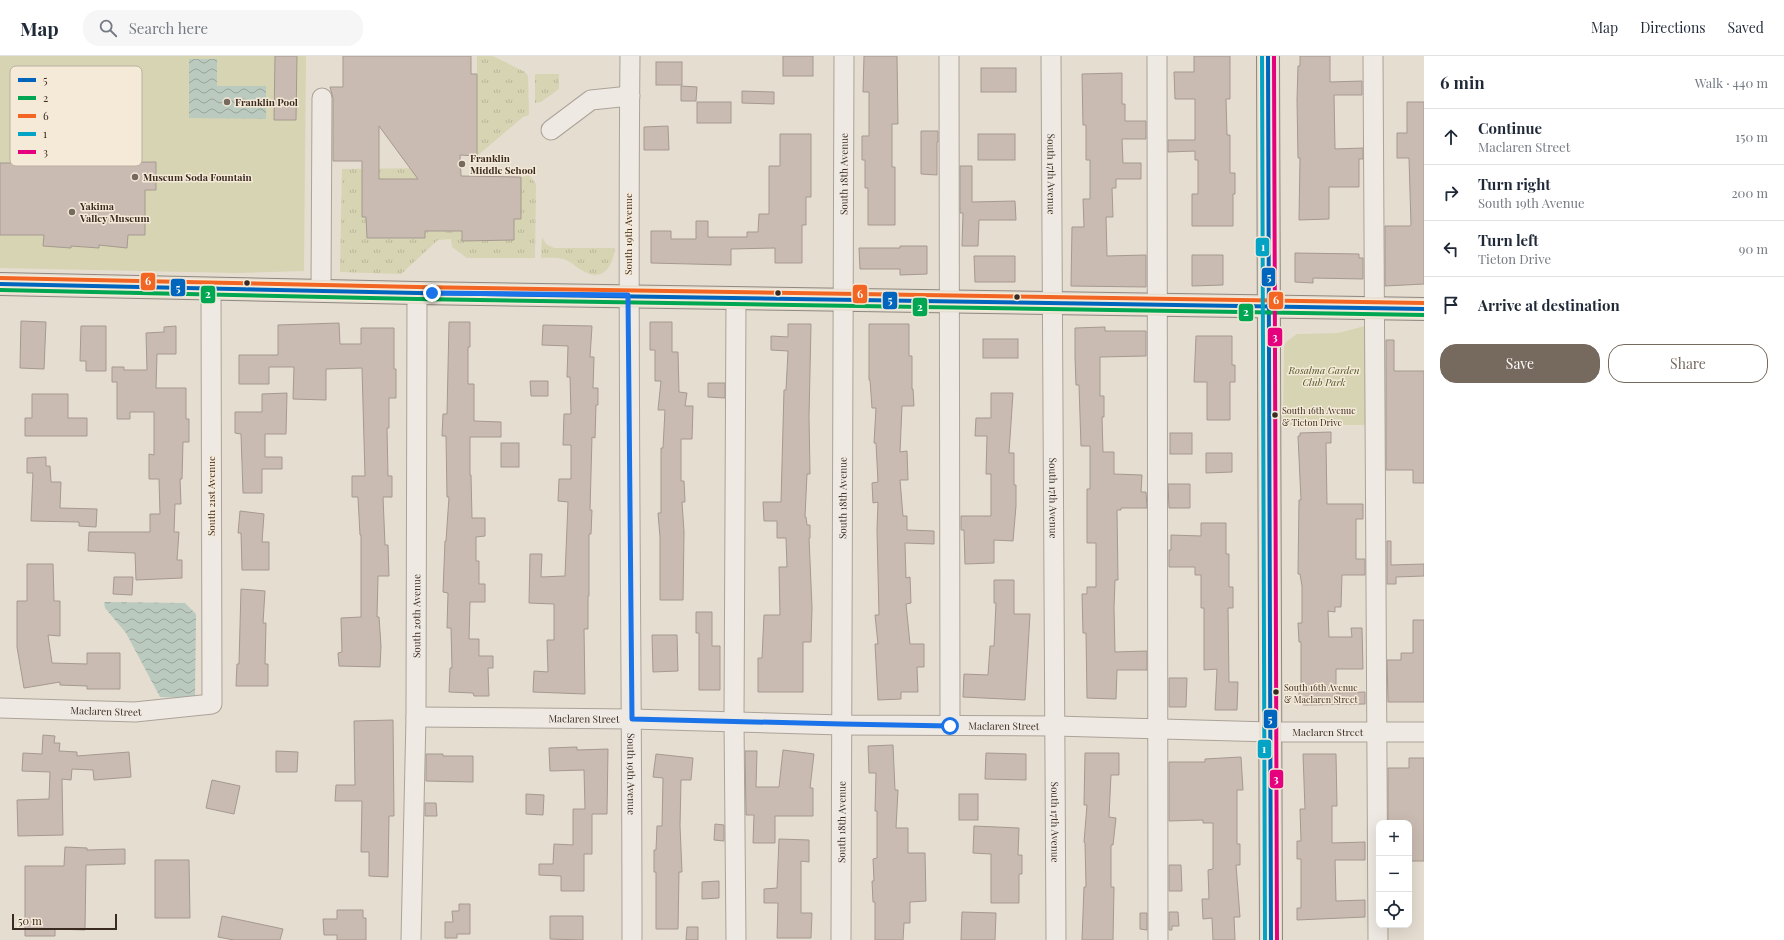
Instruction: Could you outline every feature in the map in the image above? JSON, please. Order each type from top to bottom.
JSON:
[{"type":"main road","points":[[1268,56],[1271,940]]},
{"type":"main road","points":[[0,284],[417,293],[628,295],[949,302],[1424,309]]},
{"type":"street","name":"South 19th Avenue","points":[[630,56],[628,295],[632,719],[632,940]]},
{"type":"street","name":"South 18th Avenue","points":[[841,940],[844,56]]},
{"type":"street","points":[[949,56],[950,726]]},
{"type":"street","name":"South 17th Avenue","points":[[1052,56],[1056,940]]},
{"type":"street","points":[[1157,56],[1158,940]]},
{"type":"street","points":[[1373,56],[1378,940]]},
{"type":"street","points":[[551,130],[591,100],[630,96]]},
{"type":"street","points":[[321,290],[322,98]]},
{"type":"street","name":"South 21st Avenue","points":[[211,288],[212,704]]},
{"type":"street","name":"South 20th Avenue","points":[[411,940],[416,717],[417,293]]},
{"type":"street","points":[[736,298],[734,722],[736,940]]},
{"type":"street","name":"Maclaren Street","points":[[0,708],[135,712],[212,704]]},
{"type":"street","name":"Maclaren Street","points":[[416,717],[632,719],[950,726],[1055,726],[1270,732],[1424,732]]},
{"type":"green space","points":[[0,56],[306,56],[304,271],[236,273],[0,268]]},
{"type":"green space","points":[[477,56],[493,56],[525,72],[528,76],[529,115],[523,117],[477,156]]},
{"type":"green space","points":[[535,74],[559,74],[559,89],[541,102],[535,103]]},
{"type":"green space","points":[[431,168],[431,179],[362,179],[362,216],[366,217],[367,238],[425,238],[425,231],[462,231],[463,241],[514,240],[514,219],[521,219],[521,177],[529,175],[536,184],[535,258],[467,258],[452,247],[451,239],[438,240],[401,274],[340,272],[342,169]]},
{"type":"green space","points":[[542,237],[546,244],[554,248],[615,248],[614,254],[610,266],[606,270],[597,275],[592,275],[582,271],[563,259],[541,258]]},
{"type":"green space","name":"Rosalma Garden Club Park","points":[[1365,326],[1365,425],[1283,425],[1284,347],[1286,342],[1297,334],[1338,333]]},
{"type":"water","name":"Franklin Pool","points":[[189,59],[217,59],[217,86],[266,86],[266,119],[189,118]]},
{"type":"water","points":[[104,602],[185,603],[196,614],[195,698],[160,697],[126,633],[105,608]]},
{"type":"building","points":[[275,56],[297,56],[296,120],[274,120]]},
{"type":"building","points":[[343,56],[471,56],[471,74],[477,74],[477,156],[460,155],[461,176],[521,177],[521,219],[514,219],[514,240],[462,241],[462,231],[425,231],[425,238],[367,238],[366,217],[362,217],[362,161],[333,161],[333,98],[330,87],[343,87]],"holes":[[[379,126],[418,179],[379,179]]]},
{"type":"building","points":[[783,56],[813,56],[813,76],[783,76]]},
{"type":"building","points":[[864,56],[897,56],[898,124],[892,124],[892,167],[895,167],[895,225],[868,225],[868,188],[865,188],[865,160],[862,160],[862,136],[869,136],[869,92],[863,92]]},
{"type":"building","points":[[1194,56],[1230,56],[1230,99],[1226,99],[1227,135],[1230,135],[1230,173],[1235,173],[1235,194],[1233,194],[1233,226],[1192,226],[1192,194],[1198,194],[1198,160],[1195,160],[1195,151],[1168,152],[1168,140],[1195,140],[1195,99],[1175,99],[1174,72],[1194,72]]},
{"type":"building","points":[[1300,56],[1330,56],[1330,82],[1362,81],[1362,95],[1334,95],[1335,149],[1363,148],[1363,159],[1359,159],[1359,187],[1329,187],[1329,219],[1299,220],[1300,158],[1298,158],[1297,100],[1298,66],[1300,66]]},
{"type":"building","points":[[656,62],[682,62],[682,85],[656,85]]},
{"type":"building","points":[[981,68],[1016,68],[1016,92],[981,92]]},
{"type":"building","points":[[1122,73],[1122,104],[1125,104],[1125,121],[1146,121],[1146,139],[1122,139],[1123,163],[1141,163],[1141,179],[1116,179],[1116,188],[1112,188],[1113,217],[1106,217],[1107,256],[1146,255],[1146,287],[1071,286],[1072,227],[1084,227],[1083,199],[1090,199],[1090,160],[1086,160],[1086,125],[1083,125],[1082,74]]},
{"type":"building","points":[[681,86],[697,87],[696,101],[681,101]]},
{"type":"building","points":[[742,91],[774,92],[774,104],[742,103]]},
{"type":"building","points":[[697,102],[731,102],[731,123],[697,123]]},
{"type":"building","points":[[1407,102],[1424,102],[1424,284],[1385,286],[1385,226],[1411,225],[1409,158],[1397,158],[1397,133],[1407,133]]},
{"type":"building","points":[[668,126],[669,150],[644,150],[644,127]]},
{"type":"building","points":[[921,131],[938,131],[937,175],[921,174]]},
{"type":"building","points":[[780,134],[811,134],[811,197],[806,197],[806,225],[802,225],[802,263],[775,263],[775,248],[731,249],[731,265],[651,263],[651,231],[671,231],[671,239],[696,239],[696,221],[708,221],[708,237],[747,237],[747,232],[758,232],[759,214],[769,214],[769,166],[780,166]]},
{"type":"building","points":[[978,134],[1015,134],[1015,160],[978,160]]},
{"type":"building","name":"Yakima Valley Museum","points":[[142,162],[156,162],[156,190],[145,190],[145,235],[128,235],[127,248],[99,245],[99,248],[71,246],[71,248],[43,246],[44,235],[0,235],[0,163],[10,163],[10,166],[142,166]]},
{"type":"building","points":[[960,166],[972,166],[972,202],[1015,201],[1016,220],[979,220],[978,246],[962,246],[963,213],[960,213]]},
{"type":"building","points":[[900,246],[927,246],[927,274],[900,275],[900,269],[860,269],[859,248],[900,248]]},
{"type":"building","points":[[1295,253],[1359,254],[1359,258],[1363,258],[1363,279],[1313,278],[1313,283],[1295,282]]},
{"type":"building","points":[[1192,255],[1223,255],[1223,285],[1192,286]]},
{"type":"building","points":[[974,256],[1015,256],[1015,282],[975,282]]},
{"type":"building","points":[[21,321],[46,322],[44,369],[20,368]]},
{"type":"building","points":[[449,322],[470,322],[468,384],[474,384],[474,421],[501,422],[501,437],[470,437],[472,518],[485,518],[485,536],[476,537],[476,561],[479,561],[479,584],[485,584],[485,602],[470,602],[469,639],[479,639],[479,656],[493,656],[493,668],[488,668],[489,696],[474,696],[473,693],[449,692],[450,668],[452,668],[451,628],[447,628],[448,593],[443,592],[445,541],[449,497],[447,497],[446,436],[442,436],[443,414],[447,414]]},
{"type":"building","points":[[650,322],[672,322],[672,352],[678,352],[679,392],[687,393],[685,406],[693,406],[692,439],[681,439],[681,481],[684,481],[685,502],[682,502],[684,532],[683,600],[660,600],[660,537],[658,513],[661,513],[661,448],[663,448],[665,410],[658,410],[661,381],[655,381],[655,350],[650,350]]},
{"type":"building","points":[[339,323],[340,344],[361,344],[361,328],[394,328],[396,398],[389,398],[389,428],[387,428],[388,476],[392,476],[392,497],[383,497],[385,545],[388,545],[389,576],[378,576],[377,617],[379,617],[381,646],[380,667],[339,666],[338,653],[342,652],[341,618],[361,617],[361,535],[358,497],[352,497],[352,476],[365,476],[362,368],[326,369],[326,400],[293,399],[294,367],[269,367],[269,384],[239,384],[239,355],[278,355],[278,325]]},
{"type":"building","points":[[788,324],[811,324],[809,417],[810,474],[807,474],[805,517],[807,525],[810,525],[809,538],[812,608],[811,642],[803,642],[803,692],[758,692],[758,658],[762,658],[764,615],[780,615],[779,567],[787,567],[786,538],[777,538],[777,521],[764,521],[763,502],[781,502],[784,390],[786,390],[788,351],[771,350],[771,336],[788,337]]},
{"type":"building","points":[[869,324],[909,324],[909,356],[912,356],[912,389],[914,406],[902,406],[900,452],[907,451],[908,480],[900,480],[903,516],[907,516],[907,530],[934,531],[934,544],[905,543],[906,578],[910,577],[911,603],[906,604],[910,644],[924,644],[924,667],[917,667],[918,692],[901,692],[901,699],[878,700],[875,644],[878,644],[875,615],[879,615],[877,530],[878,502],[873,503],[872,483],[878,482],[876,443],[874,443],[876,408],[872,408],[869,380]]},
{"type":"building","points":[[543,325],[592,326],[590,357],[594,357],[593,388],[598,388],[598,405],[596,405],[595,438],[592,437],[590,510],[592,510],[591,534],[589,534],[588,629],[584,629],[585,694],[533,692],[534,671],[548,672],[547,640],[554,640],[554,604],[529,603],[530,554],[542,554],[541,577],[565,576],[568,502],[558,501],[559,479],[571,479],[571,445],[563,445],[564,414],[571,414],[570,377],[567,377],[568,346],[542,345]]},
{"type":"building","points":[[81,326],[106,326],[106,371],[86,371],[86,361],[80,361]]},
{"type":"building","points":[[176,326],[176,354],[157,354],[156,388],[186,388],[186,419],[189,419],[189,442],[183,442],[182,479],[180,479],[181,504],[175,504],[174,532],[179,532],[177,560],[182,560],[182,578],[136,580],[135,553],[88,551],[89,532],[150,532],[150,514],[160,514],[159,479],[149,479],[149,454],[154,455],[154,412],[130,412],[130,419],[117,419],[117,382],[112,382],[112,367],[124,367],[124,370],[147,370],[146,333],[164,332],[164,327]]},
{"type":"building","points":[[1105,327],[1105,331],[1146,331],[1146,356],[1100,357],[1100,396],[1104,396],[1104,417],[1102,417],[1103,452],[1114,452],[1114,474],[1142,475],[1141,492],[1146,492],[1147,508],[1121,508],[1121,510],[1117,510],[1118,580],[1115,580],[1115,652],[1147,651],[1147,670],[1117,670],[1116,699],[1087,698],[1086,633],[1083,633],[1082,594],[1087,594],[1087,587],[1096,587],[1096,543],[1087,543],[1087,489],[1090,489],[1090,446],[1081,446],[1079,385],[1076,385],[1075,328]]},
{"type":"building","points":[[1196,336],[1232,336],[1232,365],[1235,365],[1235,382],[1230,382],[1230,420],[1207,420],[1207,382],[1194,382]]},
{"type":"building","points":[[983,339],[1018,339],[1018,358],[983,358]]},
{"type":"building","points":[[1386,340],[1394,340],[1394,371],[1424,371],[1424,483],[1413,483],[1413,470],[1386,470]]},
{"type":"building","points":[[530,381],[548,381],[548,396],[531,396]]},
{"type":"building","points":[[708,383],[725,383],[725,398],[708,397]]},
{"type":"building","points":[[287,393],[286,434],[265,434],[265,457],[282,457],[282,469],[262,469],[262,493],[243,493],[241,434],[235,433],[235,412],[262,412],[262,394]]},
{"type":"building","points":[[991,393],[1013,393],[1009,453],[1014,453],[1014,485],[1016,485],[1013,541],[994,540],[994,563],[965,564],[964,530],[961,530],[961,516],[991,516],[991,474],[986,474],[987,436],[975,436],[976,418],[991,418]]},
{"type":"building","points":[[32,394],[68,394],[68,418],[87,418],[87,436],[25,436],[25,418],[32,418]]},
{"type":"building","points":[[1331,432],[1331,443],[1326,443],[1327,504],[1363,504],[1363,519],[1356,519],[1356,559],[1365,559],[1365,575],[1342,575],[1341,607],[1335,607],[1335,612],[1328,611],[1329,637],[1352,637],[1351,628],[1362,628],[1363,669],[1336,669],[1336,693],[1365,692],[1365,704],[1303,705],[1303,703],[1299,703],[1299,689],[1301,689],[1301,642],[1299,642],[1298,623],[1302,623],[1302,586],[1300,574],[1298,574],[1299,500],[1301,500],[1298,436],[1300,436],[1300,433]]},
{"type":"building","points":[[1170,433],[1192,433],[1192,454],[1170,454]]},
{"type":"building","points":[[501,443],[519,443],[519,467],[501,467]]},
{"type":"building","points":[[1206,453],[1232,453],[1232,472],[1206,473]]},
{"type":"building","points":[[46,457],[46,466],[50,466],[51,482],[61,482],[60,508],[97,509],[96,527],[79,526],[79,522],[31,521],[33,473],[27,473],[27,458]]},
{"type":"building","points":[[1168,484],[1190,484],[1190,508],[1169,508]]},
{"type":"building","points":[[240,511],[264,514],[262,542],[269,542],[269,570],[242,570],[241,533],[238,533]]},
{"type":"building","points":[[1201,523],[1226,523],[1226,554],[1229,554],[1229,587],[1233,587],[1233,608],[1228,608],[1229,682],[1238,682],[1237,710],[1215,710],[1217,669],[1204,670],[1204,608],[1201,608],[1201,575],[1195,575],[1195,567],[1169,567],[1171,535],[1201,536]]},
{"type":"building","points":[[1387,541],[1391,541],[1391,565],[1424,564],[1424,576],[1396,577],[1396,584],[1387,584]]},
{"type":"building","points":[[27,564],[53,564],[54,601],[60,601],[60,636],[48,635],[52,663],[87,664],[87,653],[120,653],[120,689],[87,689],[87,686],[60,685],[60,682],[24,688],[17,647],[17,601],[27,601]]},
{"type":"building","points":[[114,577],[133,577],[132,595],[113,594]]},
{"type":"building","points":[[994,580],[1014,580],[1014,614],[1030,614],[1025,700],[963,697],[964,674],[988,675],[990,646],[994,646],[996,603],[994,603]]},
{"type":"building","points":[[241,589],[265,591],[263,623],[266,623],[265,664],[268,664],[268,686],[236,686],[237,664],[239,664]]},
{"type":"building","points":[[696,612],[712,612],[712,646],[720,646],[720,690],[699,690],[699,633],[696,633]]},
{"type":"building","points":[[1413,620],[1424,620],[1424,702],[1388,702],[1387,660],[1401,660],[1401,653],[1413,653]]},
{"type":"building","points":[[652,635],[677,635],[678,671],[653,672]]},
{"type":"building","points":[[1169,678],[1187,678],[1186,707],[1169,707]]},
{"type":"building","points":[[393,720],[394,816],[389,816],[388,877],[369,876],[369,852],[361,852],[362,801],[335,801],[336,785],[355,785],[354,721]]},
{"type":"building","points":[[43,735],[55,736],[54,743],[60,743],[59,751],[77,752],[77,756],[129,752],[131,777],[94,780],[93,770],[72,769],[71,780],[62,779],[63,835],[18,836],[17,800],[49,799],[50,772],[22,771],[23,753],[42,754]]},
{"type":"building","points":[[893,745],[895,790],[898,790],[896,828],[908,828],[908,853],[925,853],[926,901],[910,902],[910,923],[904,923],[903,940],[875,940],[875,902],[873,902],[872,881],[874,881],[873,859],[877,858],[877,811],[875,811],[876,773],[869,773],[868,746]]},
{"type":"building","points":[[577,747],[577,750],[608,749],[607,814],[592,814],[592,854],[584,854],[584,891],[561,891],[561,876],[539,875],[539,864],[553,864],[554,844],[573,845],[573,809],[585,809],[584,770],[550,771],[549,748]]},
{"type":"building","points":[[783,750],[814,754],[810,788],[813,788],[813,816],[775,816],[775,843],[753,843],[754,815],[746,815],[745,751],[757,751],[756,787],[779,787]]},
{"type":"building","points":[[276,751],[298,752],[297,772],[276,772]]},
{"type":"building","points":[[986,753],[1026,754],[1026,780],[985,779]]},
{"type":"building","points":[[1085,753],[1119,753],[1119,775],[1111,775],[1109,817],[1116,818],[1113,845],[1111,845],[1111,887],[1114,887],[1113,940],[1082,940],[1084,887],[1086,887],[1084,842],[1087,805],[1084,805]]},
{"type":"building","points":[[426,754],[443,754],[443,756],[473,756],[473,782],[426,781]]},
{"type":"building","points":[[656,754],[693,758],[691,780],[681,780],[680,826],[682,872],[679,872],[678,929],[656,929],[656,872],[654,872],[654,850],[656,850],[657,826],[662,826],[663,778],[653,777]]},
{"type":"building","points":[[1303,754],[1336,754],[1337,806],[1332,806],[1332,843],[1365,842],[1365,860],[1335,860],[1336,901],[1365,900],[1365,917],[1297,920],[1297,908],[1301,908],[1301,859],[1297,859],[1297,841],[1301,841],[1300,809],[1305,809]]},
{"type":"building","points":[[1241,757],[1243,790],[1237,790],[1237,844],[1240,844],[1240,865],[1236,865],[1240,917],[1234,917],[1235,940],[1213,940],[1212,918],[1203,919],[1202,899],[1209,899],[1208,870],[1213,869],[1213,823],[1203,823],[1203,820],[1169,821],[1169,762],[1205,762],[1205,759]]},
{"type":"building","points":[[1409,758],[1424,758],[1424,861],[1412,861],[1412,820],[1388,820],[1388,768],[1409,768]]},
{"type":"building","points":[[212,780],[240,786],[234,814],[206,808]]},
{"type":"building","points":[[526,794],[544,795],[543,815],[526,814]]},
{"type":"building","points":[[959,794],[978,794],[978,820],[959,820]]},
{"type":"building","points":[[425,803],[436,803],[437,816],[425,816]]},
{"type":"building","points":[[715,824],[724,825],[724,841],[714,840]]},
{"type":"building","points":[[974,826],[1019,828],[1018,855],[1022,855],[1022,874],[1019,874],[1019,903],[991,903],[991,854],[973,853]]},
{"type":"building","points":[[779,839],[809,840],[809,862],[801,861],[801,913],[812,913],[811,938],[777,938],[778,903],[764,903],[764,889],[777,888]]},
{"type":"building","points":[[65,847],[87,848],[87,850],[125,849],[125,864],[86,865],[85,930],[55,929],[55,936],[25,936],[25,866],[64,866]]},
{"type":"building","points":[[155,860],[189,860],[190,918],[155,918]]},
{"type":"building","points":[[1169,865],[1181,865],[1182,891],[1169,891]]},
{"type":"building","points":[[719,881],[719,898],[702,899],[702,882]]},
{"type":"building","points":[[459,904],[470,904],[470,934],[457,934],[457,938],[445,938],[445,922],[453,922],[452,911],[459,911]]},
{"type":"building","points":[[337,910],[363,910],[363,918],[366,918],[366,940],[337,940],[337,935],[324,935],[323,919],[337,919]]},
{"type":"building","points":[[962,912],[996,913],[995,940],[961,940]]},
{"type":"building","points":[[1169,912],[1178,912],[1179,926],[1172,926],[1172,930],[1169,930]]},
{"type":"building","points":[[1140,913],[1147,913],[1147,930],[1140,929]]},
{"type":"building","points":[[222,916],[283,929],[280,940],[234,940],[218,937]]},
{"type":"building","points":[[550,916],[583,916],[583,940],[550,939]]},
{"type":"building","points":[[687,927],[698,927],[698,940],[686,940]]},
{"type":"transit line","name":"1","points":[[1262,56],[1265,940]]},
{"type":"transit line","name":"5","points":[[1268,56],[1271,940]]},
{"type":"transit line","name":"3","points":[[1274,56],[1277,940]]},
{"type":"transit line","name":"6","points":[[0,278],[417,287],[1424,303]]},
{"type":"transit line","name":"5","points":[[0,284],[417,293],[1424,309]]},
{"type":"transit line","name":"2","points":[[0,290],[417,299],[1424,315]]},
{"type":"place","name":"Franklin Pool","points":[[227,102]]},
{"type":"place","name":"Franklin Middle School","points":[[462,164]]},
{"type":"place","name":"Museum Soda Fountain","points":[[135,177]]},
{"type":"place","name":"Yakima Valley Museum","points":[[72,212]]},
{"type":"place","name":"South 16th Avenue & Tieton Drive","points":[[1275,415]]},
{"type":"place","name":"South 16th Avenue & Maclaren Street","points":[[1276,692]]},
{"type":"route","points":[[432,293],[628,295],[632,719],[950,726]]}]
